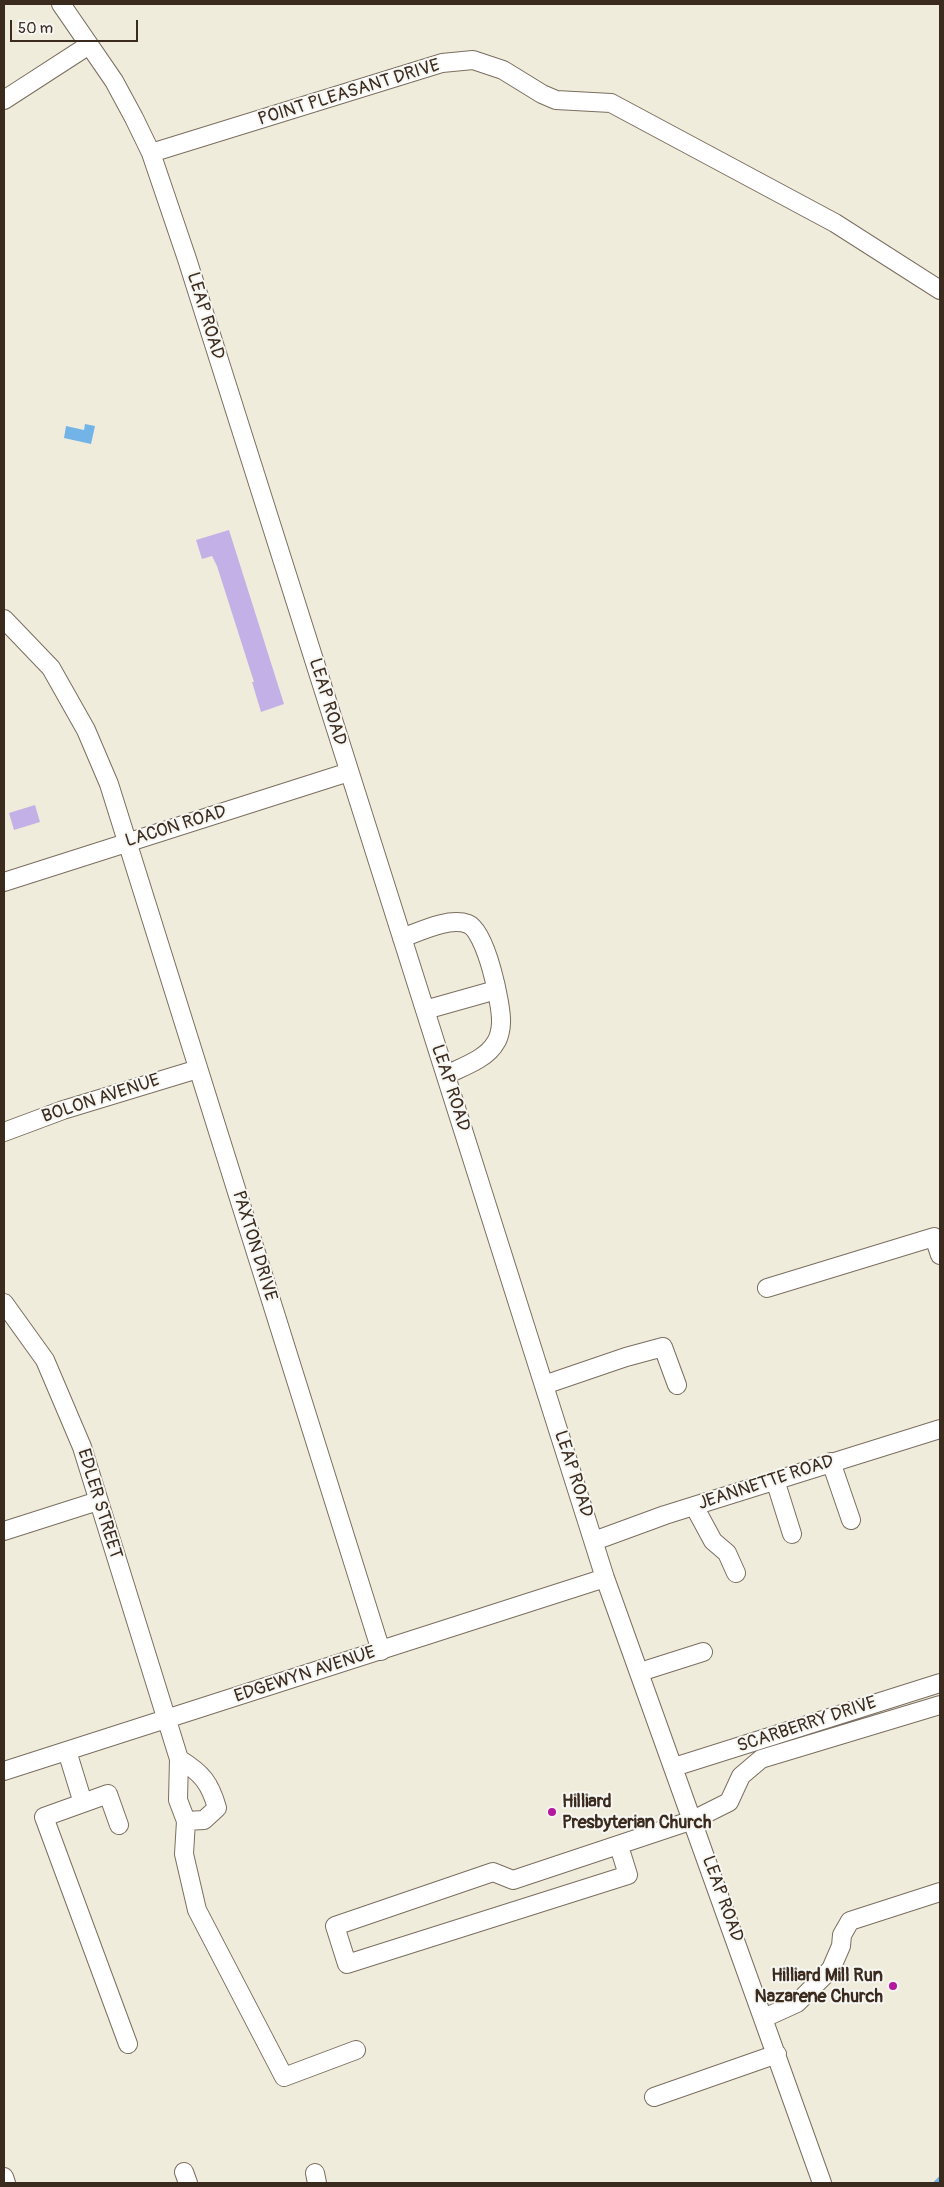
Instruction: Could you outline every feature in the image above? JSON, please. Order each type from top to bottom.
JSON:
[{"type":"street","name":"LEAP ROAD","points":[[61,4],[114,81],[151,153],[187,259],[605,1578],[822,2183]]},
{"type":"street","points":[[4,100],[89,45]]},
{"type":"street","name":"POINT PLEASANT DRIVE","points":[[151,153],[442,63],[473,60],[503,70],[542,94],[556,100],[612,103],[835,223],[940,290]]},
{"type":"street","name":"PAXTON DRIVE","points":[[4,619],[51,668],[86,730],[109,784],[381,1650]]},
{"type":"street","name":"LACON ROAD","points":[[4,882],[349,772]]},
{"type":"street","points":[[402,938],[459,922],[471,925],[481,937],[496,990],[501,1024],[496,1042],[478,1060],[446,1075]]},
{"type":"street","points":[[425,1010],[496,990]]},
{"type":"street","name":"BOLON AVENUE","points":[[4,1132],[63,1110],[198,1069]]},
{"type":"street","points":[[767,1288],[934,1236],[940,1255]]},
{"type":"street","name":"EDLER STREET","points":[[4,1303],[45,1360],[82,1447],[180,1759]]},
{"type":"street","points":[[544,1385],[626,1357],[663,1347],[677,1385]]},
{"type":"street","name":"JEANNETTE ROAD","points":[[594,1542],[694,1506],[831,1462],[940,1430]]},
{"type":"street","points":[[831,1462],[851,1520]]},
{"type":"street","points":[[775,1480],[792,1534]]},
{"type":"street","points":[[4,1531],[98,1501]]},
{"type":"street","points":[[694,1506],[713,1541],[728,1553],[736,1572]]},
{"type":"street","name":"EDGEWYN AVENUE","points":[[4,1771],[605,1578]]},
{"type":"street","points":[[640,1672],[703,1652]]},
{"type":"street","name":"SCARBERRY DRIVE","points":[[674,1767],[940,1683]]},
{"type":"street","points":[[619,1846],[628,1875],[347,1964],[335,1926],[493,1872],[513,1880],[693,1820],[729,1802],[742,1776],[761,1759],[940,1705]]},
{"type":"street","points":[[67,1751],[83,1802]]},
{"type":"street","points":[[186,1821],[204,1820],[217,1808],[212,1791],[198,1770],[180,1759],[178,1800],[186,1821],[184,1854],[197,1910],[284,2077],[356,2050]]},
{"type":"street","points":[[119,1825],[108,1794],[44,1817],[128,2044]]},
{"type":"street","points":[[764,2018],[797,2003],[831,1968],[841,1946],[842,1935],[850,1921],[940,1892]]},
{"type":"street","points":[[654,2097],[777,2054]]},
{"type":"street","points":[[4,2177],[6,2183]]},
{"type":"water","points":[[85,424],[95,426],[91,444],[64,438],[66,426],[84,430]]},
{"type":"building","points":[[229,530],[284,704],[261,712],[252,682],[254,682],[217,566],[212,556],[202,559],[196,540]]},
{"type":"building","points":[[35,805],[40,822],[14,830],[9,813]]},
{"type":"waterway","points":[[936,2183],[940,2179]]},
{"type":"place","name":"Hilliard Presbyterian Church","points":[[552,1812]]},
{"type":"place","name":"Hilliard Mill Run Nazarene Church","points":[[893,1986]]}]
